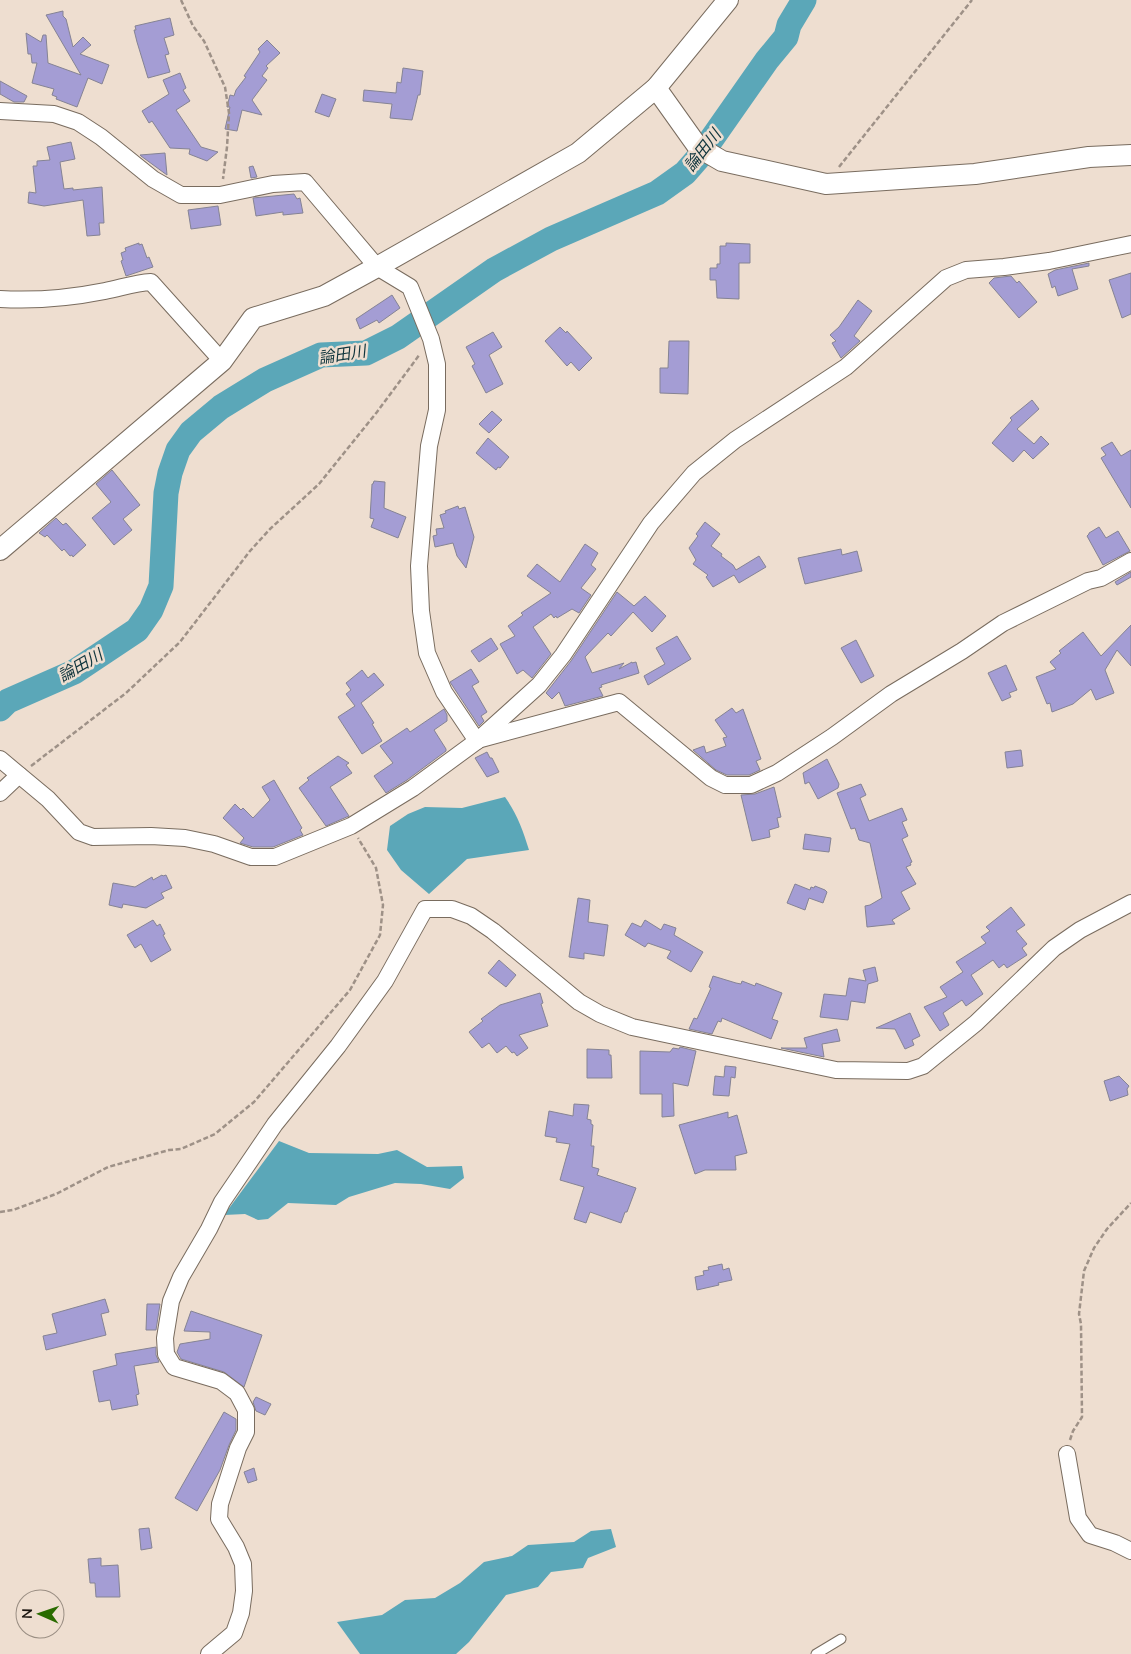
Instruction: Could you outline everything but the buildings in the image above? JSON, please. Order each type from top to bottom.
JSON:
[{"type":"street","points":[[0,550],[222,360],[253,318],[324,296],[578,152],[656,88],[728,0]]},
{"type":"street","points":[[656,88],[698,147],[722,161],[826,184],[976,174],[1089,157],[1131,156]]},
{"type":"street","points":[[0,111],[54,114],[78,122],[101,137],[153,179],[181,195],[220,195],[273,184],[305,182],[377,267],[410,287],[431,339],[437,364],[437,410],[429,446],[419,566],[421,611],[427,653],[444,692],[477,741]]},
{"type":"street","points":[[0,759],[48,799],[79,832],[93,838],[151,836],[185,838],[214,844],[251,857],[275,857],[351,826],[413,788],[477,741],[539,685],[557,663],[651,523],[694,473],[734,440],[846,367],[946,278],[966,270],[1004,268],[1050,261],[1131,244]]},
{"type":"street","points":[[0,299],[59,298],[107,291],[135,283],[151,282],[222,360]]},
{"type":"street","points":[[477,741],[619,702],[711,778],[725,785],[751,785],[777,773],[891,694],[1003,624],[1088,581],[1101,578],[1131,562]]},
{"type":"street","points":[[0,793],[20,775]]},
{"type":"street","points":[[209,1654],[234,1633],[241,1612],[244,1591],[243,1564],[236,1547],[219,1520],[220,1504],[238,1448],[246,1432],[246,1410],[238,1393],[221,1381],[174,1367],[166,1354],[165,1338],[171,1301],[181,1277],[209,1229],[222,1202],[275,1124],[338,1046],[385,981],[425,909],[452,909],[471,916],[493,931],[579,1002],[600,1014],[632,1027],[836,1070],[908,1071],[923,1066],[976,1023],[1054,948],[1080,930],[1131,903]]},
{"type":"street","points":[[1067,1454],[1078,1518],[1090,1535],[1115,1543],[1131,1551]]},
{"type":"lane","points":[[816,1654],[841,1639]]},
{"type":"path","points":[[181,0],[193,26],[204,41],[225,86],[229,113],[227,148],[220,195]]},
{"type":"path","points":[[826,184],[972,0]]},
{"type":"path","points":[[20,775],[126,693],[180,642],[250,551],[270,529],[319,484],[377,412],[431,339]]},
{"type":"path","points":[[0,1212],[13,1210],[56,1194],[108,1167],[169,1150],[180,1149],[214,1134],[254,1102],[350,990],[380,935],[384,905],[376,868],[351,826]]},
{"type":"path","points":[[1067,1454],[1073,1431],[1082,1417],[1081,1324],[1079,1314],[1084,1271],[1094,1248],[1107,1229],[1131,1203]]},
{"type":"water","points":[[505,797],[519,822],[529,850],[467,859],[429,894],[401,870],[387,850],[390,826],[408,814],[425,807],[462,808]]},
{"type":"water","points":[[279,1141],[309,1153],[378,1154],[397,1150],[427,1167],[462,1166],[464,1178],[450,1189],[421,1184],[395,1183],[349,1197],[336,1205],[288,1203],[268,1219],[258,1220],[245,1214],[224,1215]]},
{"type":"water","points":[[611,1529],[616,1547],[588,1558],[583,1568],[551,1572],[538,1587],[506,1595],[469,1642],[456,1654],[360,1654],[337,1622],[382,1615],[405,1600],[435,1598],[460,1583],[484,1562],[512,1556],[528,1545],[574,1542],[591,1531]]},
{"type":"waterway","name":"論田川","points":[[0,709],[8,701],[74,672],[137,630],[151,610],[161,586],[166,493],[170,473],[178,450],[191,432],[221,407],[265,380],[321,355],[366,353],[398,337],[494,270],[551,239],[657,193],[685,173],[699,157],[767,60],[786,37],[789,25],[804,0]]}]
